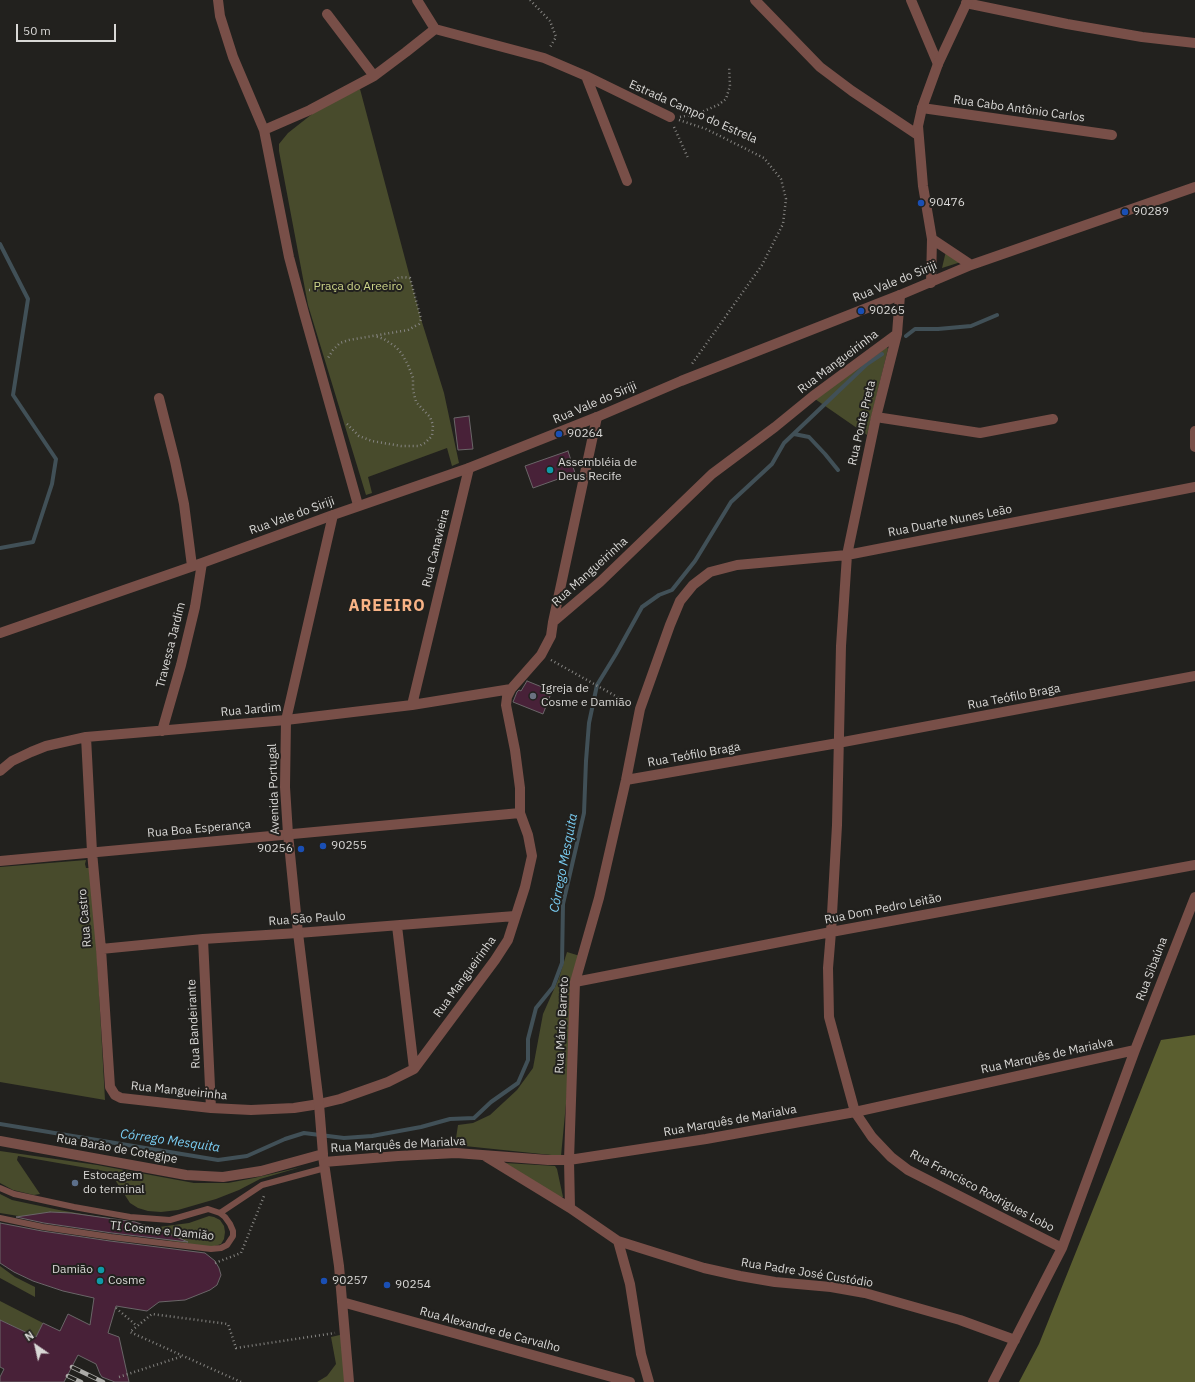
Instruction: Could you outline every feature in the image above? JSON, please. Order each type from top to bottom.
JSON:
[{"type":"street","points":[[218,0],[220,16],[233,57],[264,130],[300,299],[358,505]]},
{"type":"street","points":[[264,130],[310,110],[374,76],[435,28],[417,0]]},
{"type":"street","points":[[755,0],[820,67],[852,91],[918,135]]},
{"type":"street","points":[[911,0],[938,64]]},
{"type":"street","points":[[931,283],[932,239],[923,186],[918,126],[922,108],[938,64],[967,1],[1067,24],[1142,37],[1195,43]]},
{"type":"street","points":[[327,14],[374,76]]},
{"type":"street","name":"Estrada Campo do Estrela","points":[[435,28],[544,58],[586,76],[670,117]]},
{"type":"street","points":[[586,76],[627,181]]},
{"type":"street","name":"Rua Cabo Antônio Carlos","points":[[922,108],[1112,135]]},
{"type":"street","name":"Rua Vale do Siriji","points":[[0,633],[197,565],[358,505],[469,468],[597,417],[681,381],[931,283],[971,265],[1195,187]]},
{"type":"street","points":[[932,239],[971,265]]},
{"type":"street","name":"Rua Ponte Preta","points":[[847,555],[876,417],[896,334],[900,295]]},
{"type":"street","name":"Rua Mangueirinha","points":[[114,1095],[121,1098],[211,1108],[251,1110],[294,1108],[340,1099],[388,1082],[414,1069],[495,960],[508,940],[525,887],[532,856],[528,835],[520,813],[520,788],[515,750],[506,705],[507,697],[511,688],[541,655],[551,636],[553,622],[600,582],[712,474],[896,334]]},
{"type":"street","name":"Travessa Jardim","points":[[159,398],[175,461],[197,565],[195,607],[181,665],[162,731]]},
{"type":"street","points":[[553,622],[597,417]]},
{"type":"street","points":[[876,417],[980,433],[1053,419]]},
{"type":"street","points":[[1195,431],[1195,446]]},
{"type":"street","name":"Rua Canavieira","points":[[412,704],[469,468]]},
{"type":"street","name":"Rua Duarte Nunes Leão","points":[[710,572],[737,565],[847,555],[1195,487]]},
{"type":"street","name":"Avenida Portugal","points":[[333,515],[286,720],[285,787],[298,933],[319,1104],[324,1161],[338,1258],[349,1382]]},
{"type":"street","points":[[832,932],[837,825],[841,646],[847,555]]},
{"type":"street","name":"Rua Mário Barreto","points":[[570,1208],[569,1160],[575,982],[599,898],[626,780],[640,709],[680,601],[693,585],[710,572]]},
{"type":"street","name":"Rua Teófilo Braga","points":[[626,780],[838,743],[1195,676]]},
{"type":"street","name":"Rua Jardim","points":[[0,770],[12,761],[46,746],[86,737],[286,720],[412,704],[511,688]]},
{"type":"street","name":"Rua Castro","points":[[86,737],[92,852],[101,948],[110,1087],[114,1095]]},
{"type":"street","name":"Rua Boa Esperança","points":[[0,861],[520,813]]},
{"type":"street","name":"Rua Dom Pedro Leitão","points":[[575,982],[832,932],[1195,865]]},
{"type":"street","name":"Rua Sibaúna","points":[[993,1382],[1062,1248],[1135,1050],[1195,897]]},
{"type":"street","name":"Rua São Paulo","points":[[101,948],[515,916]]},
{"type":"street","points":[[397,926],[414,1069]]},
{"type":"street","name":"Rua Francisco Rodrigues Lobo","points":[[832,932],[828,968],[829,1017],[855,1112],[872,1137],[891,1157],[908,1170],[1062,1248]]},
{"type":"street","name":"Rua Bandeirante","points":[[203,939],[211,1108]]},
{"type":"street","name":"Rua Marquês de Marialva","points":[[324,1161],[456,1153],[548,1160],[569,1160],[706,1139],[855,1112],[1135,1050]]},
{"type":"street","name":"Rua Barão de Cotegipe","points":[[0,1141],[186,1175],[223,1177],[324,1161]]},
{"type":"street","points":[[483,1155],[570,1208],[618,1241],[630,1284],[641,1354],[649,1382]]},
{"type":"street","name":"Rua Padre José Custódio","points":[[618,1241],[704,1268],[740,1276],[774,1282],[831,1287],[865,1293],[960,1320],[1015,1340]]},
{"type":"street","name":"Rua Alexandre de Carvalho","points":[[342,1302],[630,1382]]},
{"type":"lane","points":[[220,1213],[262,1184],[273,1182],[324,1161]]},
{"type":"lane","name":"TI Cosme e Damião","points":[[0,1188],[14,1194],[130,1217],[170,1220],[208,1209],[220,1213],[225,1217],[233,1231],[233,1236],[227,1245],[220,1248],[211,1249],[42,1227],[0,1218]]},
{"type":"path","points":[[530,0],[550,21],[556,37],[544,58]]},
{"type":"path","points":[[688,158],[670,117],[697,114],[718,106],[726,99],[730,86],[729,66]]},
{"type":"path","name":"Estrada Campo do Estrela","points":[[670,117],[706,129],[764,158],[781,179],[786,199],[783,224],[762,265],[681,381]]},
{"type":"path","points":[[304,290],[376,290],[386,287],[398,278],[410,278],[421,319],[419,324],[408,330],[349,340],[340,343],[333,350],[326,363]]},
{"type":"path","points":[[344,421],[359,436],[372,441],[401,446],[419,446],[425,443],[432,436],[433,425],[430,417],[416,402],[413,390],[413,378],[402,354],[396,347],[384,339],[374,336]]},
{"type":"path","points":[[541,655],[640,709]]},
{"type":"path","points":[[215,1263],[241,1254],[262,1199],[273,1182]]},
{"type":"path","points":[[116,1308],[137,1326]]},
{"type":"path","points":[[241,1382],[130,1332],[152,1314],[228,1324],[236,1348],[344,1331]]},
{"type":"path","points":[[119,1377],[184,1356]]},
{"type":"green space","name":"Praça do Areeiro","points":[[360,89],[421,319],[444,393],[459,463],[452,466],[447,448],[368,477],[372,493],[366,495],[308,305],[279,151],[279,144],[288,133],[321,107]]},
{"type":"green space","points":[[946,251],[964,261],[942,268]]},
{"type":"green space","points":[[887,347],[888,349],[867,435],[815,399]]},
{"type":"green space","points":[[86,860],[86,868],[92,868],[105,1100],[0,1082],[0,867]]},
{"type":"green space","points":[[567,952],[580,956],[561,1156],[455,1145],[458,1125],[473,1123],[490,1115],[517,1090],[533,1068],[543,1014],[559,978]]},
{"type":"green space","points":[[1195,1035],[1195,1382],[1019,1382],[1039,1344],[1161,1040]]},
{"type":"green space","points":[[0,1151],[97,1165],[194,1183],[228,1183],[301,1167],[260,1179],[239,1190],[216,1199],[178,1210],[161,1212],[148,1211],[138,1208],[130,1203],[110,1172],[18,1156],[17,1160],[40,1194],[34,1195],[13,1190],[0,1183]]},
{"type":"green space","points":[[505,1163],[555,1166],[563,1197],[560,1198]]},
{"type":"green space","points":[[0,1194],[12,1200],[59,1210],[159,1227],[189,1223],[209,1216],[214,1217],[220,1220],[224,1226],[224,1239],[221,1244],[208,1247],[0,1213]]},
{"type":"green space","points":[[0,1266],[15,1277],[35,1287],[35,1297],[0,1278]]},
{"type":"green space","points":[[0,1301],[43,1323],[36,1337],[0,1320]]},
{"type":"green space","points":[[344,1334],[349,1382],[317,1382],[327,1376],[336,1364],[331,1337]]},
{"type":"building","points":[[469,416],[473,449],[458,450],[454,418]]},
{"type":"building","name":"Assembléia de Deus Recife","points":[[568,451],[575,473],[533,488],[525,466]]},
{"type":"building","name":"Igreja de Cosme e Damião","points":[[527,681],[552,691],[543,714],[513,702],[517,692],[519,690],[521,691]]},
{"type":"building","points":[[50,1212],[71,1213],[135,1222],[188,1242],[112,1233],[44,1223],[16,1217]]},
{"type":"building","points":[[0,1223],[110,1241],[205,1253],[215,1261],[221,1275],[217,1285],[210,1290],[185,1300],[159,1302],[147,1311],[116,1306],[108,1333],[119,1337],[129,1382],[115,1382],[102,1377],[96,1364],[78,1355],[64,1382],[0,1382],[0,1377],[4,1369],[0,1367],[0,1320],[36,1337],[43,1323],[60,1331],[68,1314],[90,1325],[94,1298],[63,1291],[33,1281],[0,1263]]},
{"type":"waterway","points":[[0,244],[28,299],[13,395],[56,459],[52,484],[33,542],[0,548]]},
{"type":"waterway","points":[[906,336],[915,329],[938,329],[971,326],[997,315]]},
{"type":"waterway","name":"Córrego Mesquita","points":[[0,1124],[218,1160],[247,1156],[285,1139],[304,1133],[344,1138],[372,1136],[421,1127],[450,1119],[474,1118],[491,1102],[518,1083],[528,1060],[528,1039],[536,1008],[553,987],[562,963],[563,904],[584,813],[589,723],[597,685],[642,607],[659,595],[672,590],[695,561],[731,502],[772,464],[784,443],[867,364],[882,354]]},
{"type":"waterway","points":[[794,434],[809,437],[838,470]]},
{"type":"railway","points":[[72,1367],[103,1382]]},
{"type":"railway","points":[[68,1376],[81,1382]]},
{"type":"place","name":"90476","points":[[921,203]]},
{"type":"place","name":"90289","points":[[1125,212]]},
{"type":"place","name":"90265","points":[[861,311]]},
{"type":"place","name":"90264","points":[[559,434]]},
{"type":"place","name":"Assembléia de Deus Recife","points":[[550,470]]},
{"type":"place","name":"Igreja de Cosme e Damião","points":[[533,696]]},
{"type":"place","name":"90255","points":[[323,846]]},
{"type":"place","name":"90256","points":[[301,849]]},
{"type":"place","name":"Estocagem do terminal","points":[[75,1183]]},
{"type":"place","name":"Damião","points":[[101,1270]]},
{"type":"place","name":"Cosme","points":[[100,1281]]},
{"type":"place","name":"90257","points":[[324,1281]]},
{"type":"place","name":"90254","points":[[387,1285]]},
{"type":"district","name":"AREEIRO","points":[[387,606]]}]
